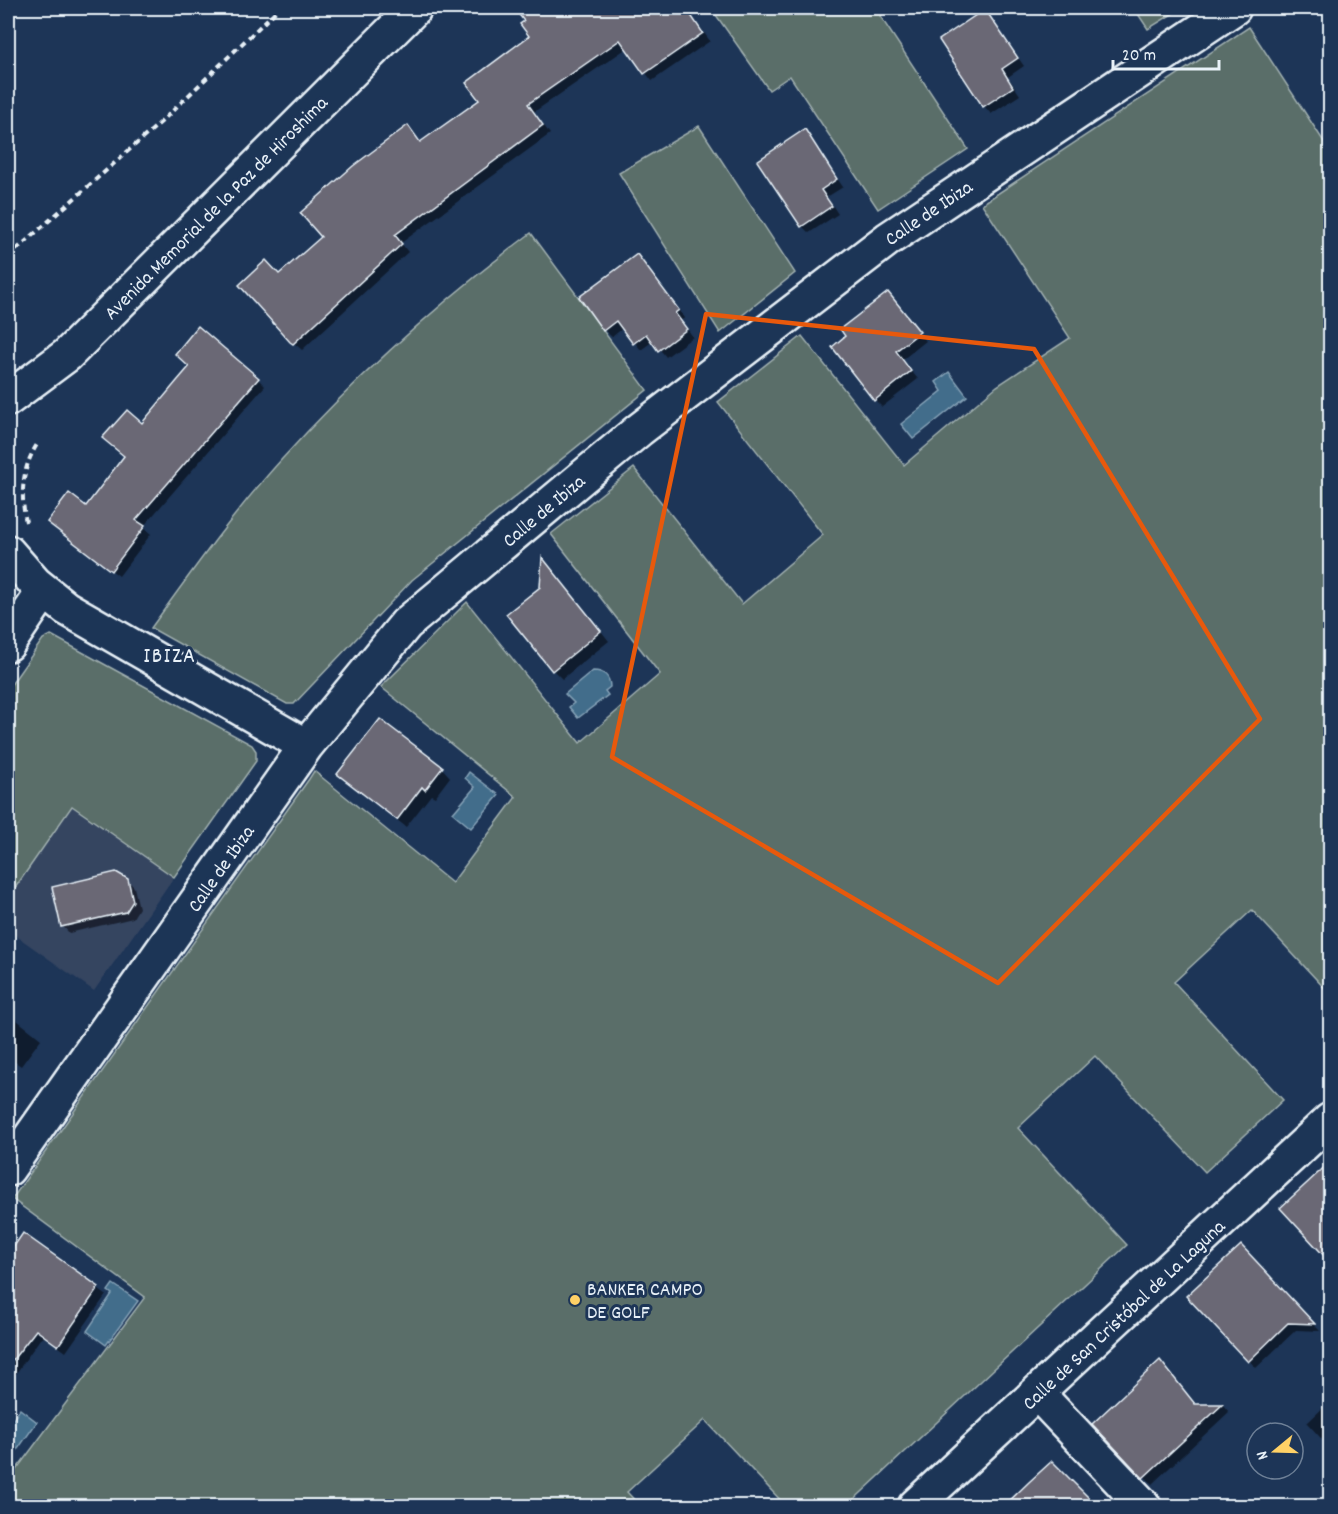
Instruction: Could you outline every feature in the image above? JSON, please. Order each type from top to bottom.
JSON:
[{"type":"street","name":"Avenida Memorial de la Paz de Hiroshima","points":[[8,399],[67,355],[415,8]]},
{"type":"street","name":"Calle de Ibiza","points":[[8,1169],[306,746],[406,624],[639,430],[888,239],[1233,8]]},
{"type":"street","points":[[18,541],[44,591],[66,608],[306,746]]},
{"type":"street","points":[[8,644],[44,591]]},
{"type":"street","name":"Calle de San Cristóbal de La Laguna","points":[[915,1506],[1330,1120]]},
{"type":"street","points":[[1038,1394],[1144,1506]]},
{"type":"path","points":[[8,257],[161,122],[279,8]]},
{"type":"path","points":[[18,541],[25,470],[38,443]]},
{"type":"highlighted area","points":[[706,314],[1034,349],[1260,719],[998,983],[612,757]]},
{"type":"shaded area","points":[[949,372],[967,396],[913,439],[901,424],[942,391],[936,382]]},
{"type":"shaded area","points":[[593,671],[603,673],[608,678],[610,687],[605,691],[608,695],[578,718],[569,707],[574,703],[565,694]]},
{"type":"shaded area","points":[[469,772],[499,795],[471,828],[453,813],[475,787],[465,778]]},
{"type":"shaded area","points":[[72,806],[174,877],[94,991],[8,930],[8,898]]},
{"type":"shaded area","points":[[113,1284],[138,1301],[106,1345],[87,1331],[112,1294],[108,1291]]},
{"type":"shaded area","points":[[20,1409],[37,1422],[13,1456],[8,1453],[8,1427]]},
{"type":"green space","points":[[711,8],[892,8],[880,16],[968,149],[878,209],[790,76],[769,90]]},
{"type":"green space","points":[[1134,8],[1182,8],[1148,29]]},
{"type":"green space","points":[[1249,27],[1330,151],[1330,994],[1252,910],[1174,982],[1283,1100],[1205,1172],[1095,1056],[1018,1128],[1127,1245],[847,1506],[786,1506],[705,1420],[627,1492],[640,1506],[8,1506],[8,1471],[13,1474],[145,1297],[12,1199],[314,771],[452,883],[516,797],[381,687],[467,602],[580,743],[660,674],[551,534],[634,468],[742,604],[823,535],[718,402],[802,336],[904,465],[997,386],[1070,338],[982,204]]},
{"type":"green space","points":[[699,126],[795,273],[720,333],[619,173]]},
{"type":"green space","points":[[531,233],[647,390],[412,580],[294,704],[287,704],[151,628],[247,500],[311,428],[401,340]]},
{"type":"green space","points":[[51,635],[252,745],[256,751],[256,761],[174,877],[72,806],[8,898],[8,689],[43,639]]},
{"type":"building","points":[[514,8],[686,8],[703,33],[644,74],[620,40],[528,104],[543,125],[395,235],[402,244],[293,344],[239,285],[266,260],[279,274],[321,237],[300,213],[353,166],[408,125],[420,142],[479,100],[466,83],[529,36],[520,24],[524,21]]},
{"type":"building","points":[[985,9],[1018,58],[1002,69],[1013,87],[983,107],[939,40]]},
{"type":"building","points":[[805,129],[837,179],[821,190],[832,206],[801,227],[757,161]]},
{"type":"building","points":[[637,254],[679,310],[675,313],[687,329],[658,351],[646,334],[633,344],[616,321],[603,331],[579,297]]},
{"type":"building","points":[[888,292],[920,332],[896,351],[911,371],[874,401],[832,347],[845,336],[840,329]]},
{"type":"building","points":[[198,326],[259,378],[136,520],[145,526],[111,571],[47,522],[69,493],[86,506],[124,456],[102,438],[127,410],[142,423],[189,367],[175,354]]},
{"type":"building","points":[[542,557],[601,631],[552,671],[506,614],[540,587]]},
{"type":"building","points":[[380,719],[443,767],[425,790],[422,787],[397,820],[337,774]]},
{"type":"building","points":[[116,872],[128,879],[133,901],[126,912],[61,927],[52,887]]},
{"type":"building","points":[[1330,1162],[1330,1262],[1280,1208]]},
{"type":"building","points":[[23,1233],[99,1287],[58,1346],[36,1330],[8,1366],[8,1255]]},
{"type":"building","points":[[1241,1245],[1315,1324],[1288,1323],[1248,1362],[1186,1296]]},
{"type":"building","points":[[1160,1360],[1195,1404],[1223,1404],[1143,1478],[1092,1424]]},
{"type":"building","points":[[1052,1461],[1097,1506],[1004,1506],[1029,1482]]},
{"type":"place","name":"BANKER CAMPO DE GOLF","points":[[575,1300]]},
{"type":"district","name":"IBIZA","points":[[170,654]]}]
